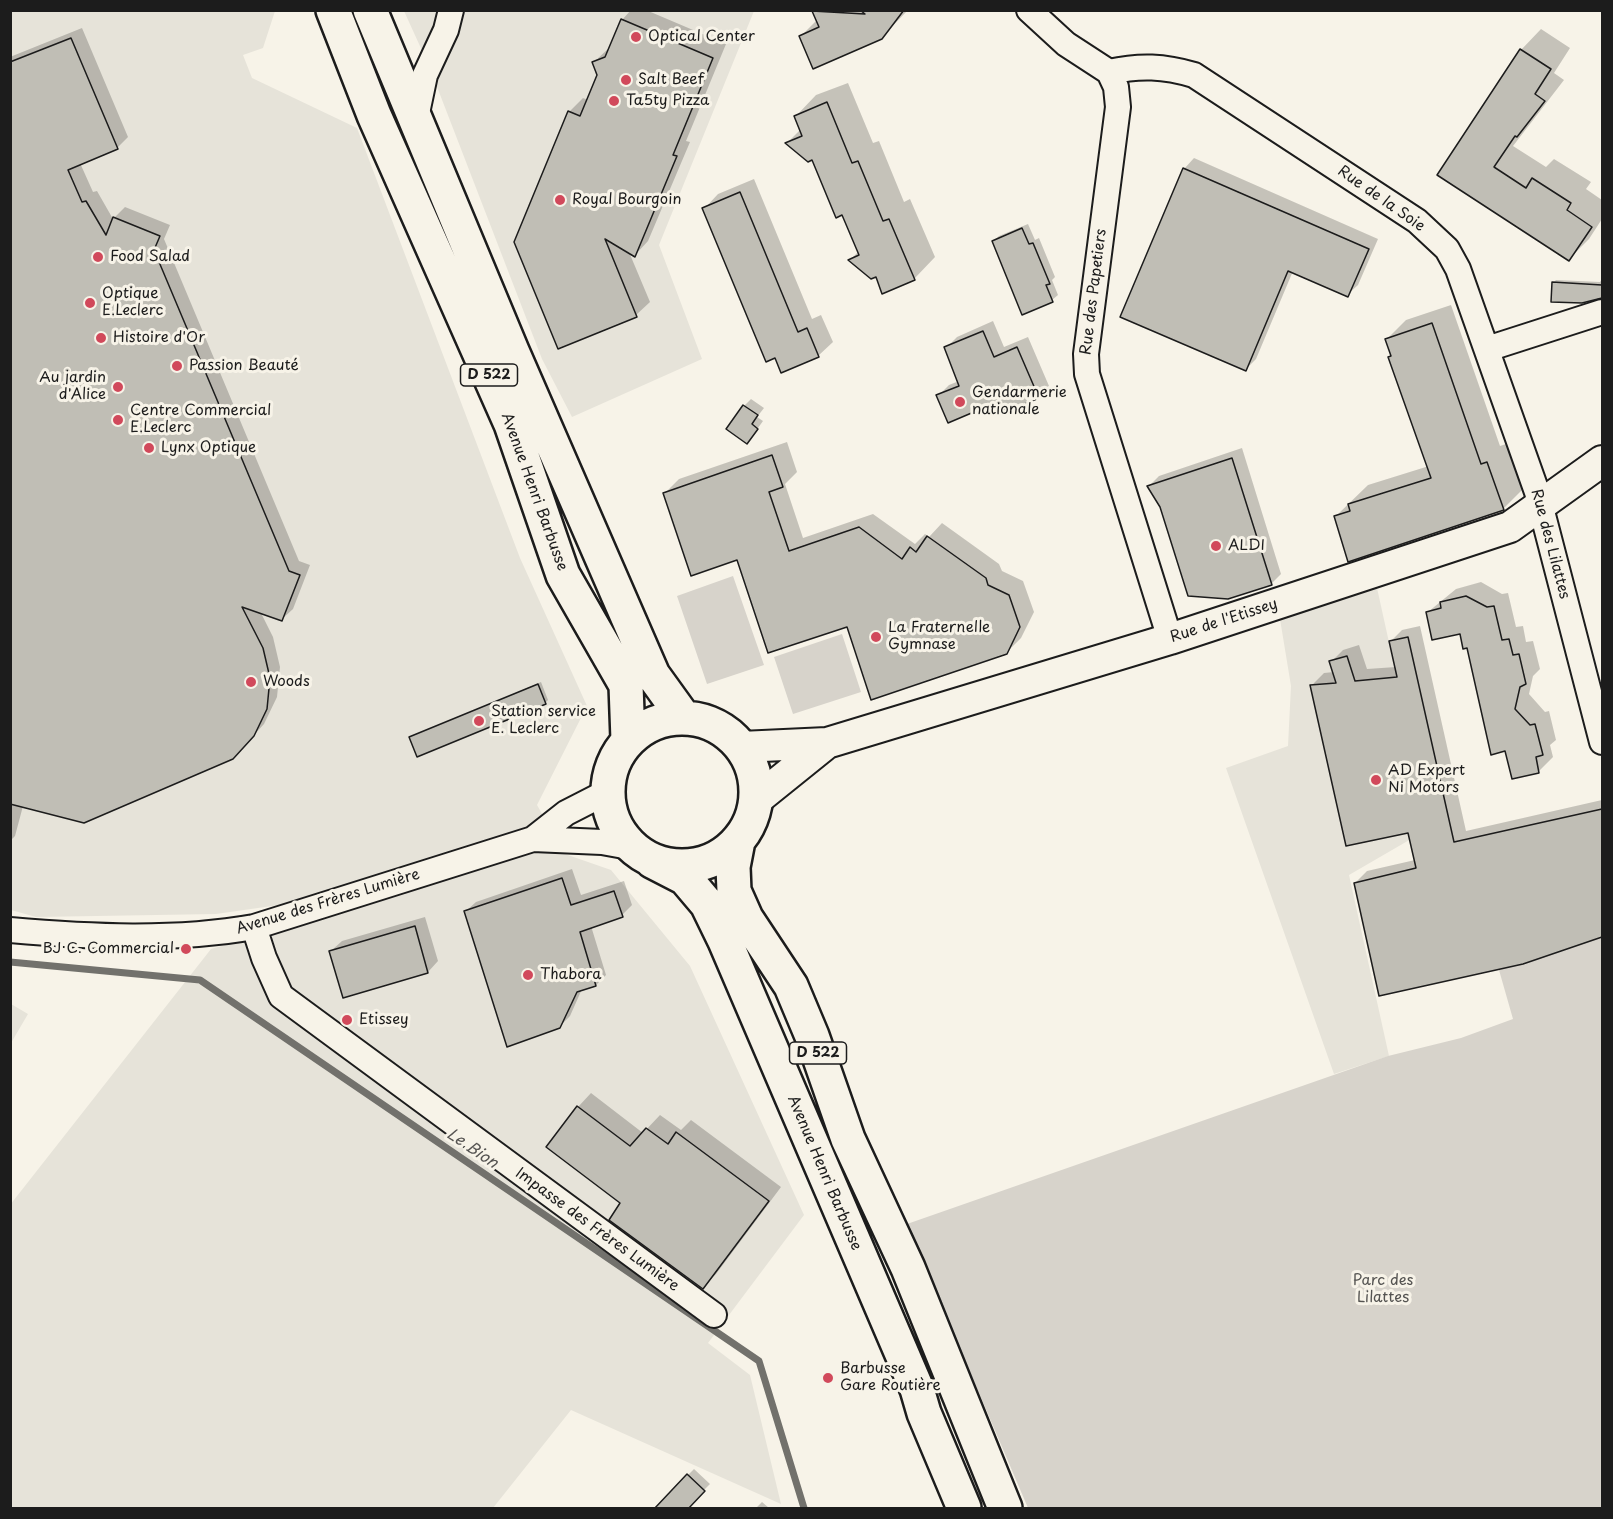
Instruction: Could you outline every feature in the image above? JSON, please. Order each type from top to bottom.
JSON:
[{"type":"main road","name":"Avenue Henri Barbusse","points":[[333,10],[374,115],[511,424],[562,575],[626,685],[628,740]]},
{"type":"main road","name":"Avenue Henri Barbusse","points":[[370,10],[517,362],[653,675],[684,718]]},
{"type":"main road","points":[[684,718],[720,728],[741,747],[751,765],[757,791],[752,819],[738,841],[713,860],[683,867],[644,854],[628,843],[613,821],[607,792],[611,768],[628,740],[652,724],[684,718]]},
{"type":"main road","name":"D 522","points":[[738,841],[733,867],[734,891],[746,918],[791,986],[812,1036],[848,1140],[908,1268],[1005,1509]]},
{"type":"main road","name":"Avenue Henri Barbusse","points":[[644,854],[685,879],[707,904],[725,941],[917,1389],[924,1413],[964,1509]]},
{"type":"street","points":[[416,118],[424,75],[446,30],[451,10]]},
{"type":"street","points":[[1029,10],[1066,44],[1109,72]]},
{"type":"street","name":"Rue de la Soie","points":[[1109,72],[1136,66],[1167,67],[1194,75],[1417,221],[1447,249],[1458,269],[1487,349]]},
{"type":"street","name":"Rue des Papetiers","points":[[1109,72],[1116,87],[1118,107],[1086,354],[1087,374],[1170,639]]},
{"type":"street","points":[[1487,349],[1602,312]]},
{"type":"street","name":"Rue des Lilattes","points":[[1487,349],[1540,506],[1602,742]]},
{"type":"street","name":"Rue de l'Etissey","points":[[741,747],[827,743],[1170,639],[1510,527],[1602,461]]},
{"type":"street","name":"Rue de l'Etissey","points":[[755,801],[827,743]]},
{"type":"street","name":"Avenue des Frères Lumière","points":[[533,839],[566,813],[607,792]]},
{"type":"street","name":"Avenue des Frères Lumière","points":[[10,930],[161,936],[223,932],[254,927],[533,839],[602,842],[644,854]]},
{"type":"street","name":"Impasse des Frères Lumière","points":[[254,927],[264,958],[281,996],[714,1315]]},
{"type":"shaded area","points":[[11,11],[275,11],[263,48],[243,55],[252,78],[357,128],[520,558],[587,706],[537,805],[565,854],[611,870],[690,966],[804,1215],[708,1343],[750,1375],[781,1504],[571,1410],[493,1508],[11,1508],[10,1205],[211,949],[406,894],[293,903],[216,914],[36,917],[11,910]]},
{"type":"shaded area","points":[[404,11],[754,11],[659,245],[702,359],[572,417],[542,359],[429,66]]},
{"type":"shaded area","points":[[1377,588],[1430,828],[1349,875],[1389,1056],[1334,1074],[1226,768],[1288,746],[1291,686],[1280,619]]},
{"type":"shaded area","points":[[11,1004],[28,1014],[11,1043]]},
{"type":"green space","points":[[733,576],[764,665],[707,684],[677,596]]},
{"type":"green space","points":[[842,634],[861,692],[793,714],[774,657]]},
{"type":"green space","name":"Parc des Lilattes","points":[[1602,937],[1602,1508],[1028,1508],[907,1224],[1388,1056],[1461,1038],[1513,1019],[1499,970]]},
{"type":"building","points":[[860,10],[904,10],[882,39],[813,69],[799,36],[819,27],[812,11],[865,14]]},
{"type":"building","points":[[621,19],[713,58],[673,155],[677,156],[635,257],[605,239],[637,317],[558,349],[514,242],[568,111],[580,116],[597,75],[592,62],[605,57]]},
{"type":"building","name":"Centre Commercial E.Leclerc","points":[[71,38],[118,149],[68,170],[82,202],[86,201],[106,235],[113,217],[160,236],[154,250],[289,571],[300,575],[282,621],[242,607],[263,648],[270,678],[267,709],[254,736],[233,759],[84,823],[10,804],[10,62]]},
{"type":"building","points":[[1520,49],[1551,69],[1535,94],[1545,101],[1517,137],[1515,136],[1494,167],[1526,188],[1532,178],[1571,203],[1567,210],[1592,227],[1569,261],[1437,175]]},
{"type":"building","points":[[827,102],[852,163],[858,161],[883,221],[889,219],[915,280],[882,294],[876,277],[871,279],[848,260],[859,255],[842,215],[836,218],[812,160],[808,162],[785,143],[802,136],[794,116]]},
{"type":"building","points":[[1183,168],[1369,249],[1348,297],[1288,271],[1246,371],[1120,317]]},
{"type":"building","points":[[740,192],[798,332],[807,328],[819,357],[781,373],[775,358],[766,362],[702,208]]},
{"type":"building","points":[[1022,228],[1029,244],[1033,243],[1050,284],[1046,285],[1053,302],[1022,315],[992,241]]},
{"type":"building","points":[[1552,282],[1602,285],[1602,298],[1582,303],[1551,302]]},
{"type":"building","points":[[1432,323],[1481,464],[1487,462],[1504,510],[1348,562],[1334,516],[1350,511],[1348,504],[1431,478],[1388,357],[1391,356],[1385,339]]},
{"type":"building","points":[[983,331],[994,357],[1017,347],[1039,398],[1006,412],[1005,409],[992,414],[988,406],[948,423],[936,395],[959,386],[944,347]]},
{"type":"building","points":[[743,405],[758,415],[752,424],[758,429],[747,444],[726,429]]},
{"type":"building","points":[[772,455],[783,487],[769,492],[789,551],[859,527],[902,559],[910,547],[916,552],[927,536],[986,578],[988,585],[1009,595],[1020,627],[1007,654],[871,700],[847,627],[768,653],[737,560],[691,576],[663,493]]},
{"type":"building","name":"ALDI","points":[[1232,458],[1272,585],[1228,599],[1188,596],[1160,507],[1147,486]]},
{"type":"building","points":[[1466,596],[1487,607],[1494,606],[1502,640],[1509,639],[1513,655],[1519,654],[1526,684],[1520,687],[1515,709],[1530,725],[1535,724],[1543,755],[1536,757],[1539,773],[1512,779],[1505,751],[1491,755],[1467,648],[1463,649],[1460,634],[1432,640],[1426,612],[1441,608],[1440,602]]},
{"type":"building","points":[[1408,637],[1454,842],[1602,809],[1602,937],[1523,964],[1379,996],[1354,883],[1416,868],[1408,833],[1346,846],[1310,685],[1336,683],[1329,661],[1347,656],[1355,681],[1397,677],[1389,641]]},
{"type":"building","points":[[538,684],[546,704],[417,757],[409,737]]},
{"type":"building","name":"Thabora","points":[[562,878],[571,905],[614,891],[623,917],[580,932],[596,986],[577,992],[560,1028],[507,1047],[464,911]]},
{"type":"building","points":[[415,926],[428,973],[343,998],[329,951]]},
{"type":"building","points":[[577,1106],[630,1146],[646,1128],[668,1144],[676,1132],[769,1201],[703,1289],[609,1220],[620,1203],[546,1147]]},
{"type":"building","points":[[687,1474],[705,1491],[688,1509],[654,1509]]},
{"type":"waterway","name":"Le Bion","points":[[10,962],[200,980],[759,1361],[804,1508]]},
{"type":"place","name":"Optical Center","points":[[636,37]]},
{"type":"place","name":"Salt Beef","points":[[626,80]]},
{"type":"place","name":"Ta5ty Pizza","points":[[614,101]]},
{"type":"place","name":"Royal Bourgoin","points":[[560,200]]},
{"type":"place","name":"Food Salad","points":[[98,257]]},
{"type":"place","name":"Optique E.Leclerc","points":[[90,303]]},
{"type":"place","name":"Histoire d'Or","points":[[101,338]]},
{"type":"place","name":"Passion Beauté","points":[[177,366]]},
{"type":"place","name":"Au jardin d'Alice","points":[[118,387]]},
{"type":"place","name":"Gendarmerie nationale","points":[[960,402]]},
{"type":"place","name":"Centre Commercial E.Leclerc","points":[[118,420]]},
{"type":"place","name":"Lynx Optique","points":[[149,448]]},
{"type":"place","name":"ALDI","points":[[1216,546]]},
{"type":"place","name":"La Fraternelle Gymnase","points":[[876,637]]},
{"type":"place","name":"Woods","points":[[251,682]]},
{"type":"place","name":"Station service E. Leclerc","points":[[479,721]]},
{"type":"place","name":"AD Expert Ni Motors","points":[[1376,780]]},
{"type":"place","name":"BJ C. Commercial","points":[[186,949]]},
{"type":"place","name":"Thabora","points":[[528,975]]},
{"type":"place","name":"Etissey","points":[[347,1020]]},
{"type":"place","name":"Barbusse Gare Routière","points":[[828,1378]]}]
